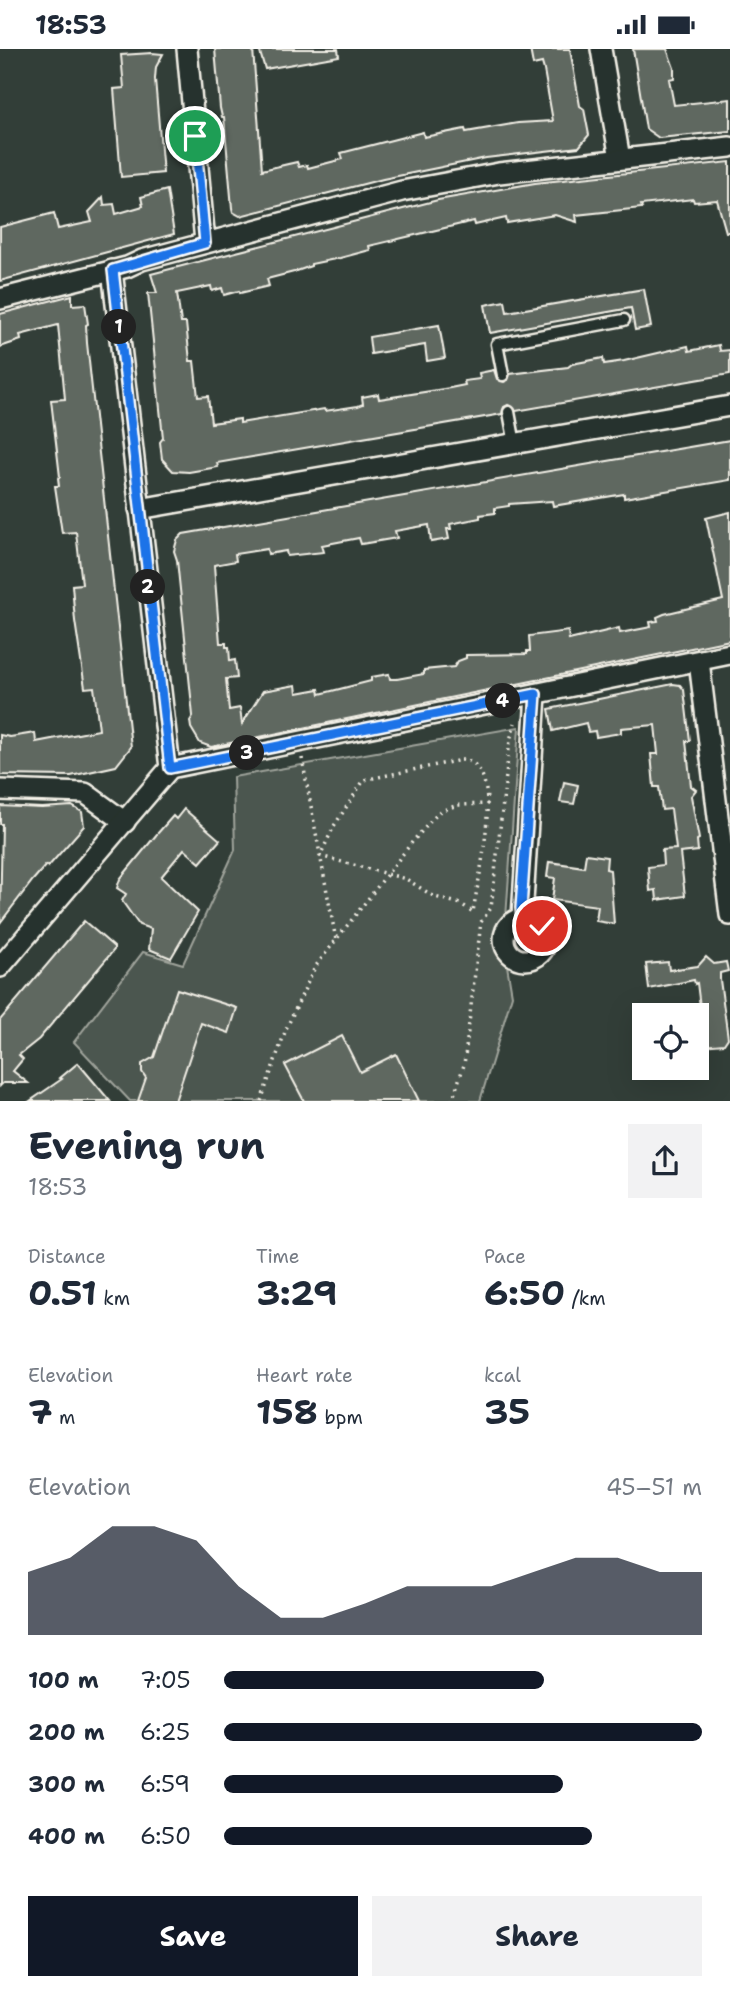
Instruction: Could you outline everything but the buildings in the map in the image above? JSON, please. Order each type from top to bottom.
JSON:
[{"type":"street","points":[[187,49],[205,243]]},
{"type":"street","points":[[601,49],[620,159]]},
{"type":"street","points":[[0,299],[402,191],[499,173],[730,147]]},
{"type":"street","points":[[113,270],[170,768]]},
{"type":"street","points":[[139,509],[730,406]]},
{"type":"street","points":[[0,967],[170,768],[730,654]]},
{"type":"street","points":[[699,660],[727,856],[730,915]]},
{"type":"street","points":[[522,918],[536,694]]},
{"type":"street","points":[[0,790],[85,793],[125,823]]},
{"type":"lane","points":[[503,375],[497,344],[624,320]]},
{"type":"lane","points":[[509,412],[515,445]]},
{"type":"path","points":[[452,1101],[464,1065],[481,922],[491,908],[510,740],[518,712]]},
{"type":"path","points":[[301,756],[336,941]]},
{"type":"path","points":[[468,760],[477,765],[486,780],[488,804],[472,912],[461,904],[435,897],[407,879],[320,856],[334,826],[364,780],[468,760]]},
{"type":"path","points":[[261,1101],[286,1029],[315,967],[440,811],[458,805],[488,804]]},
{"type":"shaded area","points":[[519,727],[504,948],[512,995],[480,1101],[130,1101],[74,1042],[143,952],[183,964],[235,850],[233,777]]},
{"type":"route","points":[[195,136],[205,243],[113,270],[170,768],[536,694],[521,908],[522,918],[529,918],[542,926]]}]
